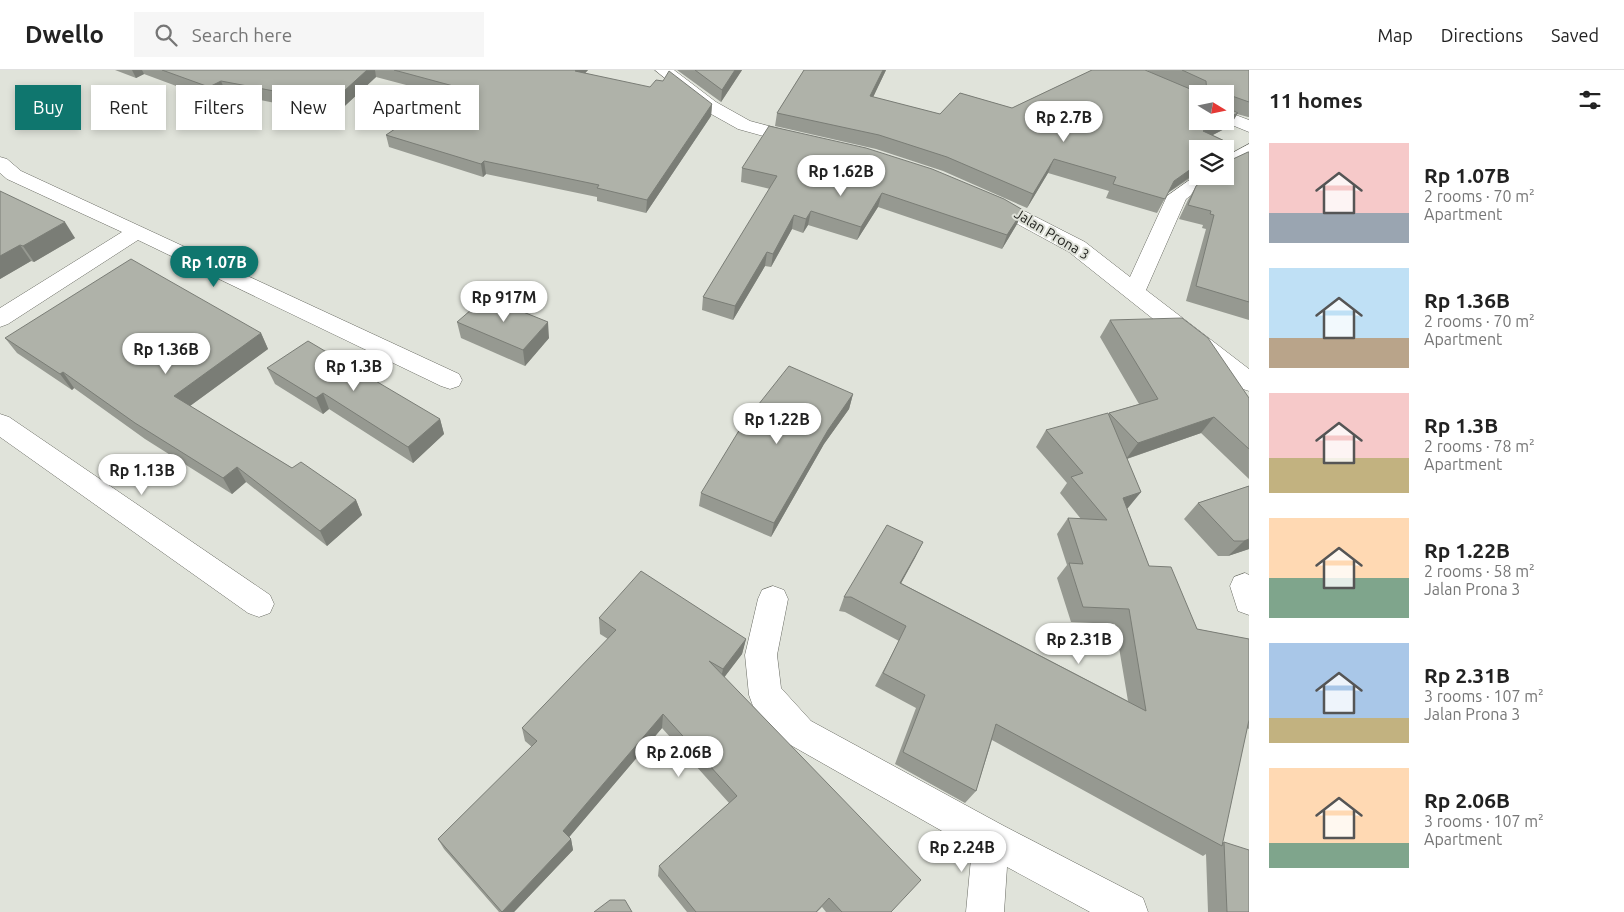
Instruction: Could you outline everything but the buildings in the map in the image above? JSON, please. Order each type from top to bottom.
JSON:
[{"type":"street","points":[[664,70],[710,106],[744,125],[822,145]]},
{"type":"street","points":[[1234,120],[1249,127]]},
{"type":"street","points":[[1234,159],[1249,150]]},
{"type":"street","points":[[0,163],[14,175],[137,230],[450,380]]},
{"type":"street","points":[[1134,292],[1177,196],[1194,185]]},
{"type":"street","name":"Jalan Prona 3","points":[[970,192],[1006,207],[1077,246],[1249,382]]},
{"type":"street","points":[[0,319],[137,230]]},
{"type":"street","points":[[0,424],[259,604]]},
{"type":"street","points":[[773,599],[761,655],[765,695],[799,732],[991,839],[1129,912]]},
{"type":"street","points":[[985,912],[991,839]]}]
